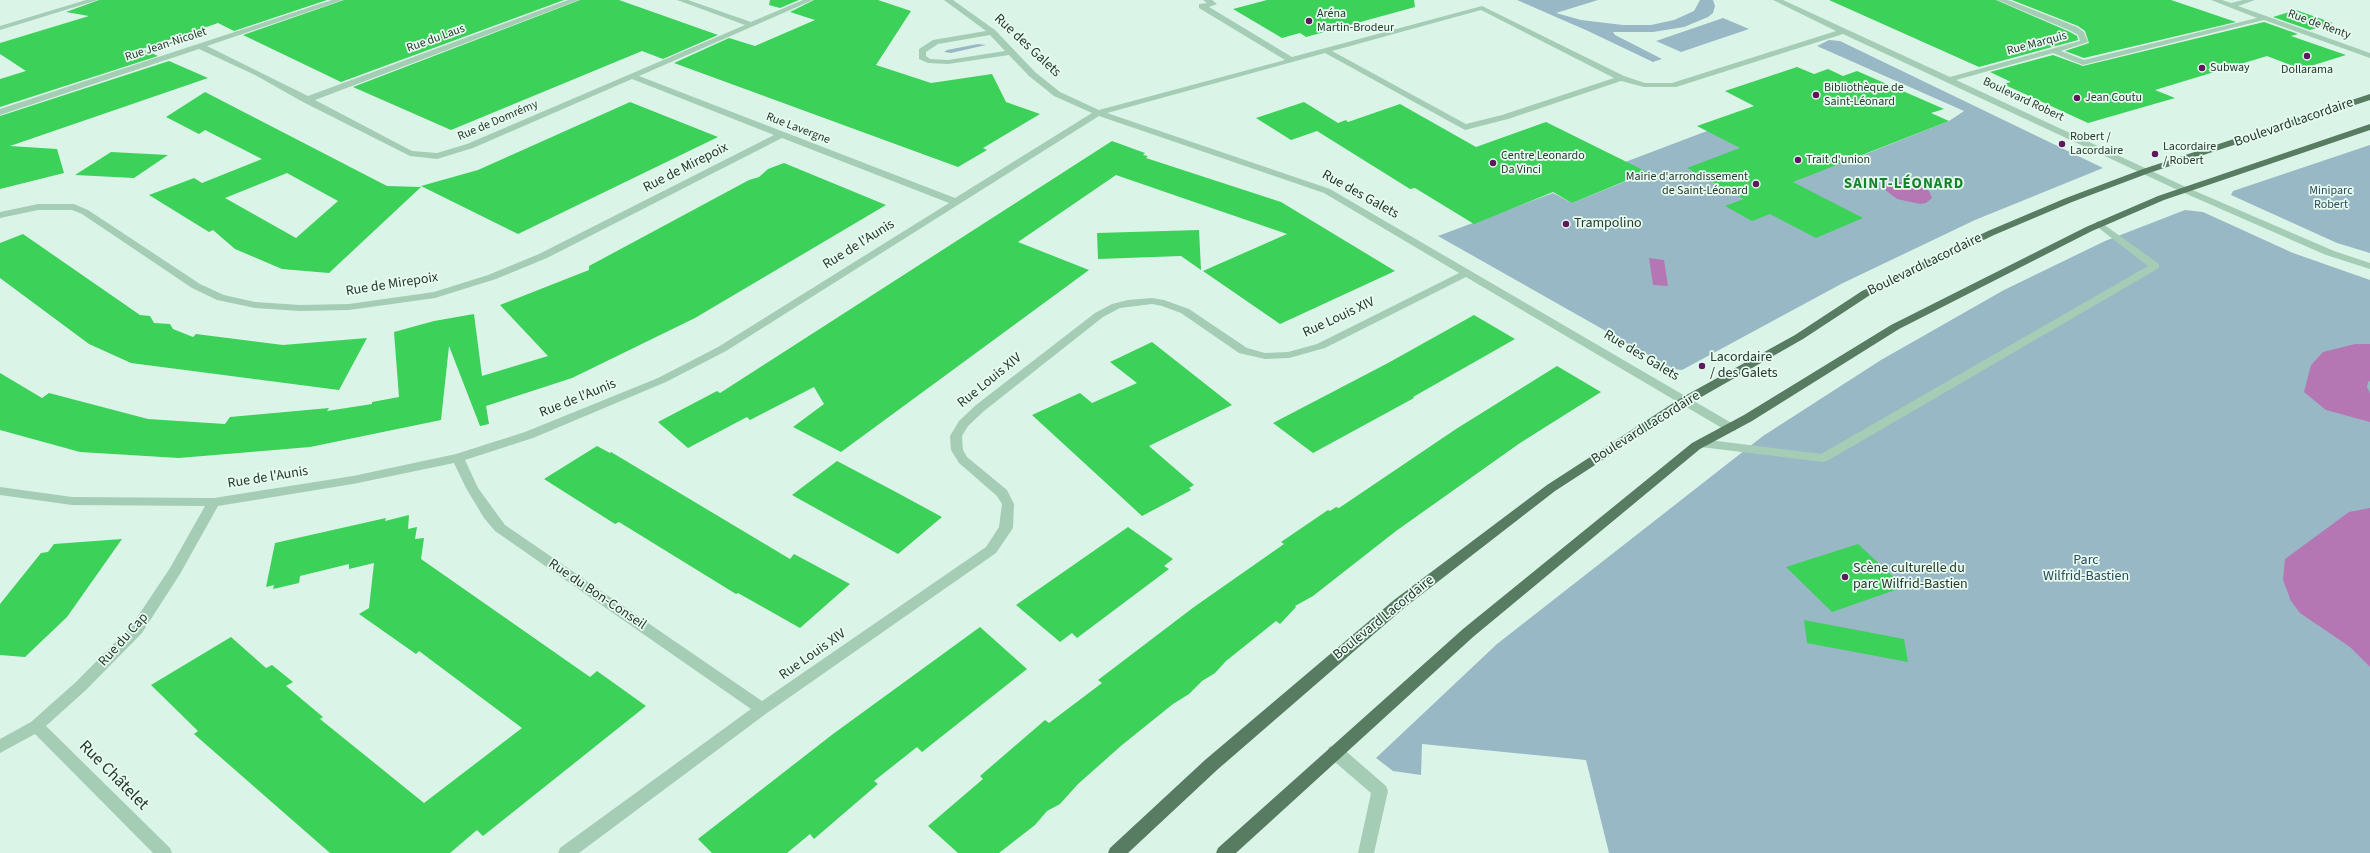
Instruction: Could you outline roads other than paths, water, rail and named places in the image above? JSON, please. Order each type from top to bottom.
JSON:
[{"type":"main road","name":"Boulevard Lacordaire","points":[[1116,853],[1211,765],[1399,604],[1552,488],[1685,401],[1799,337],[1873,290],[1991,233],[2069,200],[2146,171],[2370,97]]},
{"type":"main road","name":"Boulevard Lacordaire","points":[[1224,853],[1468,633],[1556,559],[1701,443],[1731,428],[1895,327],[2099,224],[2185,190],[2370,127]]},
{"type":"street","points":[[0,28],[94,0]]},
{"type":"street","name":"Rue Jean-Nicolet","points":[[0,112],[339,0]]},
{"type":"street","name":"Rue du Laus","points":[[306,100],[575,0]]},
{"type":"street","points":[[681,0],[752,25]]},
{"type":"street","name":"Rue de Domrémy","points":[[200,46],[258,73],[306,100],[410,153],[437,156],[470,146],[809,0]]},
{"type":"street","name":"Rue des Galets","points":[[948,0],[992,32],[1032,74],[1057,94],[1098,113],[1316,186],[1468,272],[1731,428]]},
{"type":"street","points":[[1207,0],[1213,4],[1202,6],[1291,60]]},
{"type":"street","name":"Boulevard Robert","points":[[1778,0],[2185,190],[2330,253],[2370,266]]},
{"type":"street","name":"Rue Marquis","points":[[1949,80],[2080,45],[2084,42],[2084,38],[2074,29],[2001,0]]},
{"type":"street","name":"Rue de Renty","points":[[2215,0],[2370,56]]},
{"type":"street","points":[[2230,6],[2251,0]]},
{"type":"street","name":"Rue de l'Aunis","points":[[0,491],[72,501],[214,502],[353,480],[458,458],[529,435],[662,380],[722,349],[1098,113],[1482,8],[1621,78],[1644,84],[1673,85],[1843,30]]},
{"type":"street","points":[[2055,51],[2083,63],[2264,18]]},
{"type":"street","points":[[0,20],[15,23]]},
{"type":"street","points":[[992,32],[936,42],[922,52],[922,57],[928,61],[943,63],[1011,52]]},
{"type":"street","points":[[1326,51],[1464,127],[1505,117],[1621,78]]},
{"type":"street","name":"Rue Lavergne","points":[[632,77],[956,202]]},
{"type":"street","name":"Rue de Mirepoix","points":[[0,215],[38,207],[74,208],[86,212],[196,286],[221,298],[255,305],[292,308],[349,307],[435,295],[521,265],[543,256],[780,135]]},
{"type":"street","points":[[1701,443],[1823,458],[2155,266],[2099,224]]},
{"type":"street","name":"Rue Louis XIV","points":[[566,853],[762,709],[991,550],[1006,528],[1008,504],[1002,493],[963,460],[957,450],[956,436],[962,424],[980,408],[1099,315],[1116,306],[1128,303],[1152,301],[1164,303],[1185,311],[1243,351],[1265,356],[1289,355],[1321,346],[1468,272]]},
{"type":"street","name":"Rue du Bon-Conseil","points":[[458,458],[472,488],[489,515],[500,528],[762,709]]},
{"type":"street","name":"Rue du Cap","points":[[0,747],[36,726],[82,685],[137,629],[175,571],[214,502]]},
{"type":"street","name":"Rue Châtelet","points":[[36,726],[164,853]]},
{"type":"street","points":[[1335,752],[1380,791],[1366,853]]},
{"type":"place","name":"Aréna Martin-Brodeur","points":[[1309,21]]},
{"type":"place","name":"Dollarama","points":[[2307,56]]},
{"type":"place","name":"Subway","points":[[2202,68]]},
{"type":"place","name":"Bibliothèque de Saint-Léonard","points":[[1816,95]]},
{"type":"place","name":"Jean Coutu","points":[[2077,98]]},
{"type":"place","name":"Robert / Lacordaire","points":[[2062,144]]},
{"type":"place","name":"Lacordaire / Robert","points":[[2155,154]]},
{"type":"place","name":"Trait d'union","points":[[1798,160]]},
{"type":"place","name":"Centre Leonardo Da Vinci","points":[[1493,163]]},
{"type":"place","name":"Mairie d'arrondissement de Saint-Léonard","points":[[1756,184]]},
{"type":"place","name":"Trampolino","points":[[1566,224]]},
{"type":"place","name":"Lacordaire / des Galets","points":[[1702,366]]},
{"type":"place","name":"Scène culturelle du parc Wilfrid-Bastien","points":[[1845,577]]},
{"type":"district","name":"SAINT-LÉONARD","points":[[1904,185]]},
{"type":"park label","name":"Miniparc Robert","points":[[2331,198]]},
{"type":"park label","name":"Parc Wilfrid-Bastien","points":[[2086,570]]}]
